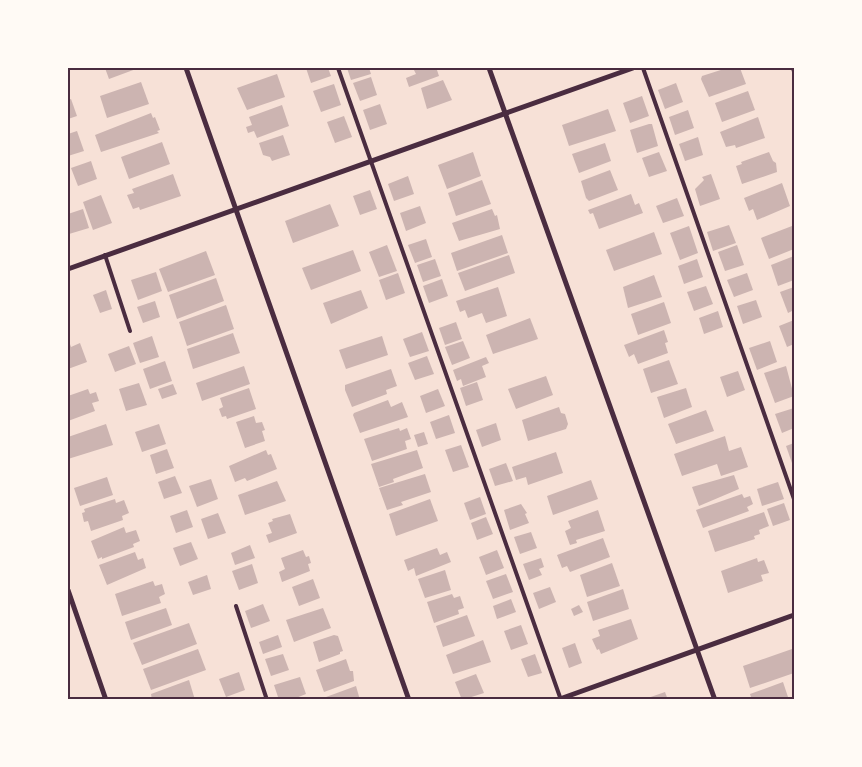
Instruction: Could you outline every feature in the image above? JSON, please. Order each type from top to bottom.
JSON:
[{"type":"street","points":[[186,68],[409,700]]},
{"type":"street","points":[[488,68],[715,700]]},
{"type":"street","points":[[68,269],[633,68]]},
{"type":"street","points":[[68,590],[106,700]]},
{"type":"street","points":[[560,699],[794,615]]},
{"type":"lane","points":[[338,68],[372,160],[560,699]]},
{"type":"lane","points":[[643,68],[794,499]]},
{"type":"lane","points":[[105,256],[130,331]]},
{"type":"lane","points":[[236,606],[267,700]]},
{"type":"building","points":[[105,68],[135,68],[136,69],[109,79]]},
{"type":"building","points":[[306,68],[328,68],[331,76],[311,83]]},
{"type":"building","points":[[347,68],[369,68],[371,74],[351,80]]},
{"type":"building","points":[[413,68],[442,68],[437,70],[439,76],[409,87],[406,78],[416,74]]},
{"type":"building","points":[[727,68],[740,68],[746,84],[709,97],[701,79],[702,76]]},
{"type":"building","points":[[277,74],[285,97],[247,110],[237,88]]},
{"type":"building","points":[[371,77],[377,95],[360,101],[353,83]]},
{"type":"building","points":[[443,80],[452,100],[427,109],[421,88]]},
{"type":"building","points":[[141,82],[149,104],[107,118],[100,96]]},
{"type":"building","points":[[676,83],[683,102],[665,109],[658,90]]},
{"type":"building","points":[[334,84],[341,105],[321,112],[313,91]]},
{"type":"building","points":[[748,91],[755,110],[722,122],[715,103]]},
{"type":"building","points":[[642,96],[649,116],[630,123],[623,103]]},
{"type":"building","points":[[71,99],[77,116],[68,119],[68,100]]},
{"type":"building","points":[[380,104],[387,124],[370,130],[363,110]]},
{"type":"building","points":[[282,105],[289,126],[257,138],[254,131],[248,133],[246,127],[252,125],[249,117]]},
{"type":"building","points":[[608,109],[616,131],[569,146],[562,125]]},
{"type":"building","points":[[688,110],[694,128],[675,135],[669,117]]},
{"type":"building","points":[[151,113],[153,118],[155,117],[160,130],[157,131],[159,133],[101,152],[95,135]]},
{"type":"building","points":[[344,116],[352,137],[335,143],[327,122]]},
{"type":"building","points":[[758,117],[765,138],[736,148],[735,145],[726,147],[720,132]]},
{"type":"building","points":[[652,124],[658,146],[637,153],[630,130]]},
{"type":"building","points":[[77,131],[84,151],[68,156],[68,134]]},
{"type":"building","points":[[283,135],[290,155],[272,161],[270,157],[263,155],[259,143]]},
{"type":"building","points":[[698,137],[703,155],[685,161],[679,144]]},
{"type":"building","points":[[162,142],[170,164],[129,179],[121,157]]},
{"type":"building","points":[[605,143],[611,161],[579,173],[572,154]]},
{"type":"building","points":[[473,152],[481,176],[447,189],[438,165]]},
{"type":"building","points":[[659,152],[667,171],[649,177],[642,158]]},
{"type":"building","points":[[769,152],[776,163],[777,172],[742,184],[736,166],[742,164],[741,162]]},
{"type":"building","points":[[91,161],[97,179],[78,186],[71,168]]},
{"type":"building","points":[[610,170],[618,190],[589,201],[586,198],[581,181]]},
{"type":"building","points":[[173,174],[181,196],[140,210],[139,207],[133,209],[127,195],[134,193],[132,189]]},
{"type":"building","points":[[711,174],[720,199],[700,206],[695,189],[704,180],[702,177]]},
{"type":"building","points":[[408,176],[414,194],[394,201],[388,184]]},
{"type":"building","points":[[482,180],[491,204],[456,216],[448,193]]},
{"type":"building","points":[[782,183],[790,206],[757,220],[753,209],[749,211],[744,198]]},
{"type":"building","points":[[370,190],[377,209],[360,215],[353,196]]},
{"type":"building","points":[[631,194],[635,205],[639,203],[643,213],[599,229],[593,213],[590,214],[588,210]]},
{"type":"building","points":[[101,195],[112,223],[93,230],[83,202]]},
{"type":"building","points":[[677,198],[684,216],[663,223],[656,206]]},
{"type":"building","points":[[330,204],[339,226],[293,243],[285,221]]},
{"type":"building","points":[[420,206],[426,223],[406,231],[400,213]]},
{"type":"building","points":[[83,209],[89,228],[69,234],[68,214]]},
{"type":"building","points":[[492,209],[495,216],[497,215],[500,229],[459,241],[452,223]]},
{"type":"building","points":[[729,225],[736,243],[713,251],[707,232]]},
{"type":"building","points":[[689,226],[698,253],[680,260],[670,233]]},
{"type":"building","points":[[792,226],[794,249],[769,259],[761,238]]},
{"type":"building","points":[[654,232],[662,254],[614,271],[606,250]]},
{"type":"building","points":[[502,235],[508,253],[457,271],[451,253]]},
{"type":"building","points":[[426,239],[432,257],[415,263],[408,245]]},
{"type":"building","points":[[387,245],[397,271],[379,277],[369,252]]},
{"type":"building","points":[[737,245],[744,265],[725,271],[718,252]]},
{"type":"building","points":[[353,250],[361,271],[311,290],[302,268]]},
{"type":"building","points":[[206,251],[215,275],[168,292],[159,269]]},
{"type":"building","points":[[509,255],[515,273],[465,291],[458,273]]},
{"type":"building","points":[[794,256],[794,280],[778,286],[771,265]]},
{"type":"building","points":[[435,259],[441,276],[423,282],[417,265]]},
{"type":"building","points":[[697,259],[703,277],[684,284],[678,266]]},
{"type":"building","points":[[156,272],[162,291],[138,300],[131,280]]},
{"type":"building","points":[[398,273],[405,293],[386,300],[379,280]]},
{"type":"building","points":[[747,273],[753,290],[734,297],[727,280]]},
{"type":"building","points":[[654,275],[662,297],[628,308],[623,287]]},
{"type":"building","points":[[216,278],[224,301],[177,319],[169,295]]},
{"type":"building","points":[[442,279],[448,296],[429,303],[423,286]]},
{"type":"building","points":[[706,286],[713,304],[694,311],[687,292]]},
{"type":"building","points":[[498,287],[507,316],[486,323],[482,313],[468,318],[465,310],[460,312],[456,301]]},
{"type":"building","points":[[794,287],[794,310],[788,313],[780,292]]},
{"type":"building","points":[[106,290],[112,309],[100,313],[93,295]]},
{"type":"building","points":[[361,290],[368,308],[331,324],[323,303]]},
{"type":"building","points":[[756,300],[762,317],[743,324],[737,306]]},
{"type":"building","points":[[155,301],[160,317],[143,323],[137,307]]},
{"type":"building","points":[[664,302],[671,323],[638,335],[631,314]]},
{"type":"building","points":[[226,305],[234,329],[187,346],[179,322]]},
{"type":"building","points":[[718,311],[723,327],[704,334],[699,318]]},
{"type":"building","points":[[530,318],[538,339],[493,354],[486,335]]},
{"type":"building","points":[[794,320],[794,344],[787,347],[779,326]]},
{"type":"building","points":[[456,322],[462,339],[445,345],[439,328]]},
{"type":"building","points":[[664,330],[668,342],[665,343],[668,353],[638,364],[634,354],[629,357],[624,345]]},
{"type":"building","points":[[422,332],[429,351],[410,357],[403,339]]},
{"type":"building","points":[[233,333],[240,353],[193,369],[187,349]]},
{"type":"building","points":[[152,336],[159,357],[140,363],[133,343]]},
{"type":"building","points":[[382,336],[388,355],[346,369],[339,350]]},
{"type":"building","points":[[68,338],[71,347],[80,343],[87,362],[68,369]]},
{"type":"building","points":[[463,341],[470,358],[452,365],[445,347]]},
{"type":"building","points":[[770,341],[777,362],[757,370],[749,348]]},
{"type":"building","points":[[129,346],[136,364],[115,372],[108,354]]},
{"type":"building","points":[[427,356],[434,374],[415,380],[408,363]]},
{"type":"building","points":[[486,357],[489,363],[482,366],[486,377],[463,386],[461,379],[457,381],[453,370]]},
{"type":"building","points":[[669,360],[678,384],[651,393],[643,369]]},
{"type":"building","points":[[165,361],[172,381],[150,389],[143,369]]},
{"type":"building","points":[[244,366],[250,384],[202,401],[196,383]]},
{"type":"building","points":[[786,366],[794,396],[775,403],[764,373]]},
{"type":"building","points":[[391,369],[397,386],[386,390],[387,394],[352,407],[345,390],[345,385]]},
{"type":"building","points":[[738,371],[745,390],[727,397],[720,377]]},
{"type":"building","points":[[546,376],[553,395],[516,409],[508,389]]},
{"type":"building","points":[[477,382],[483,400],[466,406],[460,388]]},
{"type":"building","points":[[139,383],[147,405],[126,411],[119,389]]},
{"type":"building","points":[[173,384],[177,394],[162,399],[158,389]]},
{"type":"building","points":[[249,388],[256,409],[227,419],[226,416],[222,417],[219,409],[223,407],[220,398]]},
{"type":"building","points":[[686,388],[692,407],[664,418],[657,397]]},
{"type":"building","points":[[88,389],[90,394],[96,392],[99,401],[92,403],[95,411],[68,421],[68,396]]},
{"type":"building","points":[[438,389],[445,406],[426,413],[420,396]]},
{"type":"building","points":[[388,400],[391,407],[402,402],[408,417],[360,433],[353,415],[354,413]]},
{"type":"building","points":[[559,407],[561,413],[565,414],[568,424],[566,429],[528,441],[522,420]]},
{"type":"building","points":[[794,408],[794,428],[782,433],[775,414]]},
{"type":"building","points":[[706,410],[714,431],[676,444],[668,424]]},
{"type":"building","points":[[449,415],[455,433],[436,439],[430,422]]},
{"type":"building","points":[[254,416],[256,423],[262,422],[265,430],[262,431],[265,441],[245,448],[236,422]]},
{"type":"building","points":[[496,423],[501,440],[482,447],[476,430]]},
{"type":"building","points":[[106,424],[113,445],[68,459],[68,437]]},
{"type":"building","points":[[159,424],[166,444],[142,452],[135,432]]},
{"type":"building","points":[[399,428],[400,431],[407,428],[411,439],[405,441],[407,449],[372,461],[364,439]]},
{"type":"building","points":[[424,432],[428,444],[418,447],[414,435]]},
{"type":"building","points":[[725,436],[729,451],[741,447],[748,467],[721,476],[717,464],[682,476],[674,454]]},
{"type":"building","points":[[794,443],[794,462],[792,463],[786,446]]},
{"type":"building","points":[[461,445],[469,467],[453,472],[445,450]]},
{"type":"building","points":[[167,449],[174,468],[156,474],[150,455]]},
{"type":"building","points":[[266,450],[268,455],[271,454],[277,469],[247,481],[245,478],[235,482],[229,466]]},
{"type":"building","points":[[417,450],[423,468],[393,479],[394,482],[379,487],[371,464]]},
{"type":"building","points":[[556,452],[563,473],[528,485],[526,477],[516,480],[512,467]]},
{"type":"building","points":[[506,463],[513,481],[495,486],[489,469]]},
{"type":"building","points":[[425,474],[431,492],[401,502],[403,505],[387,510],[379,488]]},
{"type":"building","points":[[734,475],[739,489],[699,506],[692,487]]},
{"type":"building","points":[[175,476],[182,493],[164,499],[158,482]]},
{"type":"building","points":[[107,477],[113,495],[80,506],[74,488]]},
{"type":"building","points":[[211,479],[218,499],[197,507],[189,486]]},
{"type":"building","points":[[591,480],[598,499],[553,515],[547,496]]},
{"type":"building","points":[[277,481],[286,501],[245,515],[238,495]]},
{"type":"building","points":[[778,482],[784,499],[762,506],[757,489]]},
{"type":"building","points":[[742,494],[744,498],[750,496],[753,504],[747,507],[749,511],[703,528],[696,510]]},
{"type":"building","points":[[480,497],[486,514],[470,520],[464,503]]},
{"type":"building","points":[[115,499],[116,503],[124,500],[129,513],[122,516],[123,520],[91,531],[88,521],[84,522],[82,513],[85,512],[84,509]]},
{"type":"building","points":[[430,499],[438,521],[396,536],[389,514]]},
{"type":"building","points":[[784,503],[790,520],[773,526],[767,509]]},
{"type":"building","points":[[521,504],[527,513],[525,514],[529,523],[510,530],[504,510]]},
{"type":"building","points":[[187,510],[193,527],[176,533],[170,516]]},
{"type":"building","points":[[598,510],[605,531],[576,540],[577,543],[570,545],[565,531],[571,528],[568,521]]},
{"type":"building","points":[[764,512],[769,526],[759,530],[760,534],[754,536],[755,539],[715,552],[708,531]]},
{"type":"building","points":[[218,513],[226,533],[208,539],[201,519]]},
{"type":"building","points":[[290,514],[297,533],[269,543],[266,535],[272,533],[268,523],[273,521],[272,519]]},
{"type":"building","points":[[486,517],[493,534],[477,540],[471,523]]},
{"type":"building","points":[[124,527],[126,533],[136,530],[140,541],[133,544],[134,547],[98,559],[91,541]]},
{"type":"building","points":[[531,532],[537,548],[520,554],[514,537]]},
{"type":"building","points":[[603,538],[610,557],[570,572],[567,566],[562,568],[557,555]]},
{"type":"building","points":[[191,542],[198,559],[180,566],[173,548]]},
{"type":"building","points":[[250,545],[255,558],[235,565],[231,553]]},
{"type":"building","points":[[437,548],[440,555],[447,552],[451,562],[416,576],[414,568],[408,571],[404,560]]},
{"type":"building","points":[[303,550],[306,557],[309,556],[311,563],[308,564],[310,571],[282,582],[279,572],[285,569],[281,558]]},
{"type":"building","points":[[497,550],[504,568],[486,575],[479,557]]},
{"type":"building","points":[[135,552],[138,560],[143,558],[146,568],[107,585],[99,565]]},
{"type":"building","points":[[541,558],[544,567],[539,569],[542,575],[529,580],[523,564]]},
{"type":"building","points":[[757,558],[758,562],[764,560],[769,573],[761,575],[763,581],[728,593],[721,571]]},
{"type":"building","points":[[612,563],[620,586],[587,597],[580,575]]},
{"type":"building","points":[[252,564],[258,583],[239,590],[232,571]]},
{"type":"building","points":[[445,570],[451,590],[425,598],[418,579]]},
{"type":"building","points":[[506,574],[513,592],[493,599],[486,581]]},
{"type":"building","points":[[207,575],[211,589],[193,595],[188,582]]},
{"type":"building","points":[[313,579],[320,598],[299,606],[292,587]]},
{"type":"building","points":[[153,581],[155,586],[162,584],[165,594],[159,597],[161,603],[122,616],[115,594]]},
{"type":"building","points":[[550,587],[556,602],[539,609],[533,593]]},
{"type":"building","points":[[623,589],[629,609],[593,621],[587,602]]},
{"type":"building","points":[[452,594],[454,598],[460,596],[464,608],[458,610],[459,614],[434,623],[427,602]]},
{"type":"building","points":[[511,599],[516,612],[497,619],[493,606]]},
{"type":"building","points":[[263,604],[270,621],[251,628],[245,611]]},
{"type":"building","points":[[579,605],[583,612],[574,616],[571,609]]},
{"type":"building","points":[[166,608],[172,625],[131,640],[125,622]]},
{"type":"building","points":[[323,608],[331,628],[294,642],[286,620]]},
{"type":"building","points":[[467,615],[475,636],[443,647],[436,626]]},
{"type":"building","points":[[631,619],[638,639],[601,654],[592,639],[600,636],[598,630]]},
{"type":"building","points":[[189,623],[197,644],[142,665],[133,643]]},
{"type":"building","points":[[521,625],[528,644],[511,650],[504,631]]},
{"type":"building","points":[[278,635],[282,647],[263,654],[259,642]]},
{"type":"building","points":[[334,635],[338,636],[343,651],[319,662],[313,642]]},
{"type":"building","points":[[483,640],[491,662],[453,674],[446,655]]},
{"type":"building","points":[[575,643],[582,663],[569,668],[562,648]]},
{"type":"building","points":[[198,649],[206,670],[151,690],[143,669]]},
{"type":"building","points":[[792,649],[794,673],[750,688],[743,666]]},
{"type":"building","points":[[283,654],[289,670],[271,676],[265,659]]},
{"type":"building","points":[[535,654],[542,673],[528,677],[521,659]]},
{"type":"building","points":[[346,659],[350,671],[353,671],[354,681],[324,692],[316,670]]},
{"type":"building","points":[[239,672],[245,690],[226,697],[219,679]]},
{"type":"building","points":[[476,674],[484,693],[462,700],[455,682]]},
{"type":"building","points":[[300,677],[306,694],[291,700],[279,700],[274,685]]},
{"type":"building","points":[[189,680],[195,700],[152,700],[151,694]]},
{"type":"building","points":[[783,682],[789,700],[752,700],[750,694]]},
{"type":"building","points":[[356,686],[360,700],[327,700],[326,697]]},
{"type":"building","points":[[665,692],[668,700],[645,700],[645,699]]}]
